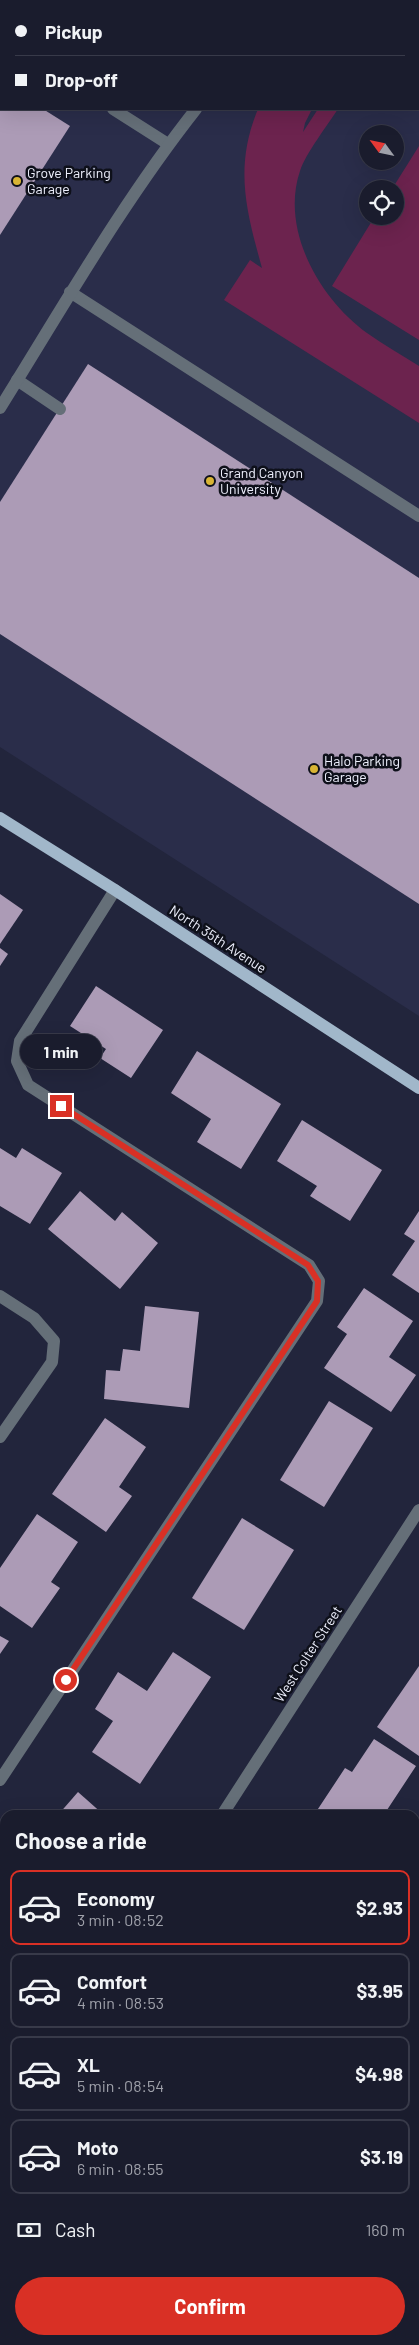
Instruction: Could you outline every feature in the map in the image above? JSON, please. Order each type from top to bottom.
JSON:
[{"type":"main road","name":"North 35th Avenue","points":[[0,818],[115,890],[419,1088]]},
{"type":"street","points":[[115,110],[168,144]]},
{"type":"street","points":[[0,408],[70,292],[168,144],[195,110]]},
{"type":"street","points":[[70,292],[419,516]]},
{"type":"street","points":[[17,380],[60,409]]},
{"type":"street","points":[[0,1780],[317,1301],[318,1281],[308,1265],[28,1085],[17,1061],[20,1041],[115,890]]},
{"type":"street","points":[[0,1296],[34,1318],[54,1341],[52,1362],[0,1437]]},
{"type":"street","name":"West Colter Street","points":[[225,1810],[419,1510]]},
{"type":"shaded area","name":"Grand Canyon University","points":[[0,110],[419,110],[419,1016],[0,747]]},
{"type":"shaded area","points":[[258,110],[312,110],[303,132],[317,110],[337,110],[312,148],[300,171],[295,194],[295,216],[300,239],[308,261],[334,302],[367,333],[419,366],[419,423],[224,300],[250,260],[262,268],[251,227],[245,188],[246,150]]},
{"type":"shaded area","points":[[419,146],[419,340],[332,286],[369,225],[404,225],[404,180],[398,180]]},
{"type":"building","name":"Grove Parking Garage","points":[[0,110],[45,110],[70,126],[0,235]]},
{"type":"building","name":"Halo Parking Garage","points":[[88,364],[419,578],[419,904],[0,634],[0,502]]},
{"type":"building","points":[[0,894],[23,910],[0,944]]},
{"type":"building","points":[[0,948],[8,954],[0,966]]},
{"type":"building","points":[[96,986],[163,1030],[131,1078],[100,1058],[106,1049],[70,1026]]},
{"type":"building","points":[[197,1051],[281,1104],[241,1169],[197,1142],[211,1119],[171,1093]]},
{"type":"building","points":[[302,1120],[382,1170],[350,1221],[310,1196],[317,1186],[277,1161]]},
{"type":"building","points":[[0,1148],[16,1158],[22,1148],[62,1173],[30,1224],[0,1206]]},
{"type":"building","points":[[80,1191],[115,1221],[122,1212],[158,1243],[120,1289],[48,1229]]},
{"type":"building","points":[[419,1211],[419,1293],[392,1275],[415,1241],[404,1234]]},
{"type":"building","points":[[364,1288],[413,1321],[389,1357],[416,1375],[391,1412],[324,1368],[347,1334],[337,1327]]},
{"type":"building","points":[[145,1306],[199,1312],[189,1408],[104,1399],[106,1370],[120,1371],[123,1349],[140,1351]]},
{"type":"building","points":[[329,1401],[373,1428],[324,1507],[280,1480]]},
{"type":"building","points":[[105,1418],[146,1447],[119,1487],[132,1496],[106,1532],[52,1494]]},
{"type":"building","points":[[37,1514],[78,1542],[51,1582],[60,1588],[32,1628],[0,1606],[0,1568]]},
{"type":"building","points":[[242,1518],[294,1550],[244,1630],[192,1598]]},
{"type":"building","points":[[0,1636],[9,1641],[0,1654]]},
{"type":"building","points":[[173,1652],[211,1677],[140,1784],[92,1752],[113,1721],[95,1709],[118,1672],[147,1691]]},
{"type":"building","points":[[419,1666],[419,1756],[377,1727]]},
{"type":"building","points":[[374,1739],[416,1766],[387,1810],[317,1810],[345,1768],[352,1772]]},
{"type":"building","points":[[78,1792],[98,1810],[62,1810]]},
{"type":"place","name":"Grove Parking Garage","points":[[17,181]]},
{"type":"place","name":"Grand Canyon University","points":[[210,481]]},
{"type":"place","name":"Halo Parking Garage","points":[[314,769]]},
{"type":"route","points":[[61,1106],[308,1265],[318,1281],[317,1301],[66,1680]]}]
